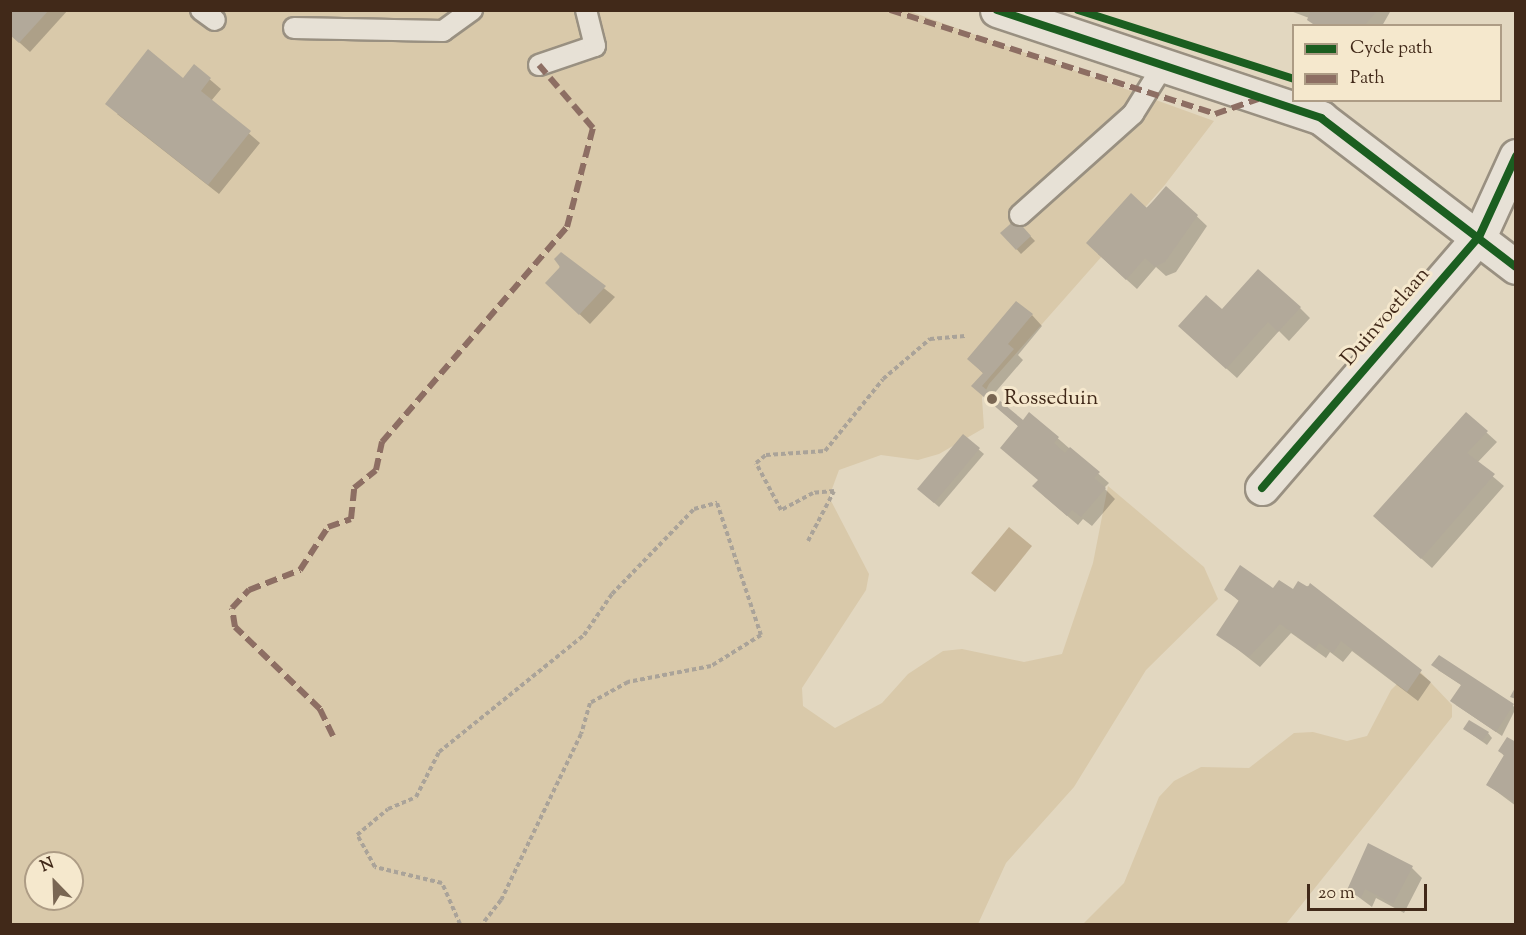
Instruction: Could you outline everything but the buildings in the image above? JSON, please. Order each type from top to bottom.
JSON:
[{"type":"street","points":[[996,10],[1321,118],[1479,237],[1515,267]]},
{"type":"street","name":"Duinvoetlaan","points":[[1262,488],[1479,237],[1515,156]]},
{"type":"lane","points":[[294,28],[443,31],[471,10]]},
{"type":"lane","points":[[538,65],[595,46],[586,10]]},
{"type":"lane","points":[[1020,215],[1133,114],[1163,66]]},
{"type":"path","points":[[808,541],[834,491],[813,493],[781,510],[756,463],[766,455],[825,452],[883,379],[930,339],[965,336]]},
{"type":"path","points":[[460,924],[442,883],[375,867],[357,835],[388,809],[416,797],[439,752],[584,635],[612,594],[694,509],[717,503],[760,635],[711,666],[628,682],[590,703],[581,734],[501,900],[482,924]]},
{"type":"shaded area","points":[[10,11],[909,11],[1214,121],[1164,186],[989,384],[982,398],[984,428],[939,454],[918,460],[881,455],[839,470],[829,497],[869,574],[866,590],[802,688],[803,706],[835,728],[882,703],[908,674],[943,651],[962,649],[1024,662],[1062,654],[1093,563],[1108,486],[1204,567],[1218,599],[1146,670],[1074,787],[1006,863],[978,924],[11,924]]},
{"type":"shaded area","points":[[1009,527],[1032,546],[995,592],[971,573]]},
{"type":"shaded area","points":[[1415,666],[1452,705],[1452,717],[1286,924],[1083,924],[1124,883],[1159,797],[1174,781],[1201,767],[1249,768],[1294,733],[1313,732],[1347,741],[1367,736],[1391,690]]},
{"type":"marked path","points":[[890,10],[1215,114],[1258,99]]},
{"type":"marked path","points":[[333,736],[320,709],[235,627],[232,608],[249,590],[300,570],[328,527],[351,519],[354,488],[376,470],[382,442],[567,227],[593,128],[539,65]]},
{"type":"cycle path","points":[[997,10],[1321,118],[1516,267]]},
{"type":"cycle path","points":[[1078,10],[1292,78]]},
{"type":"cycle path","points":[[1262,488],[1479,237],[1516,156]]},
{"type":"place","name":"Rosseduin","points":[[992,399]]}]
